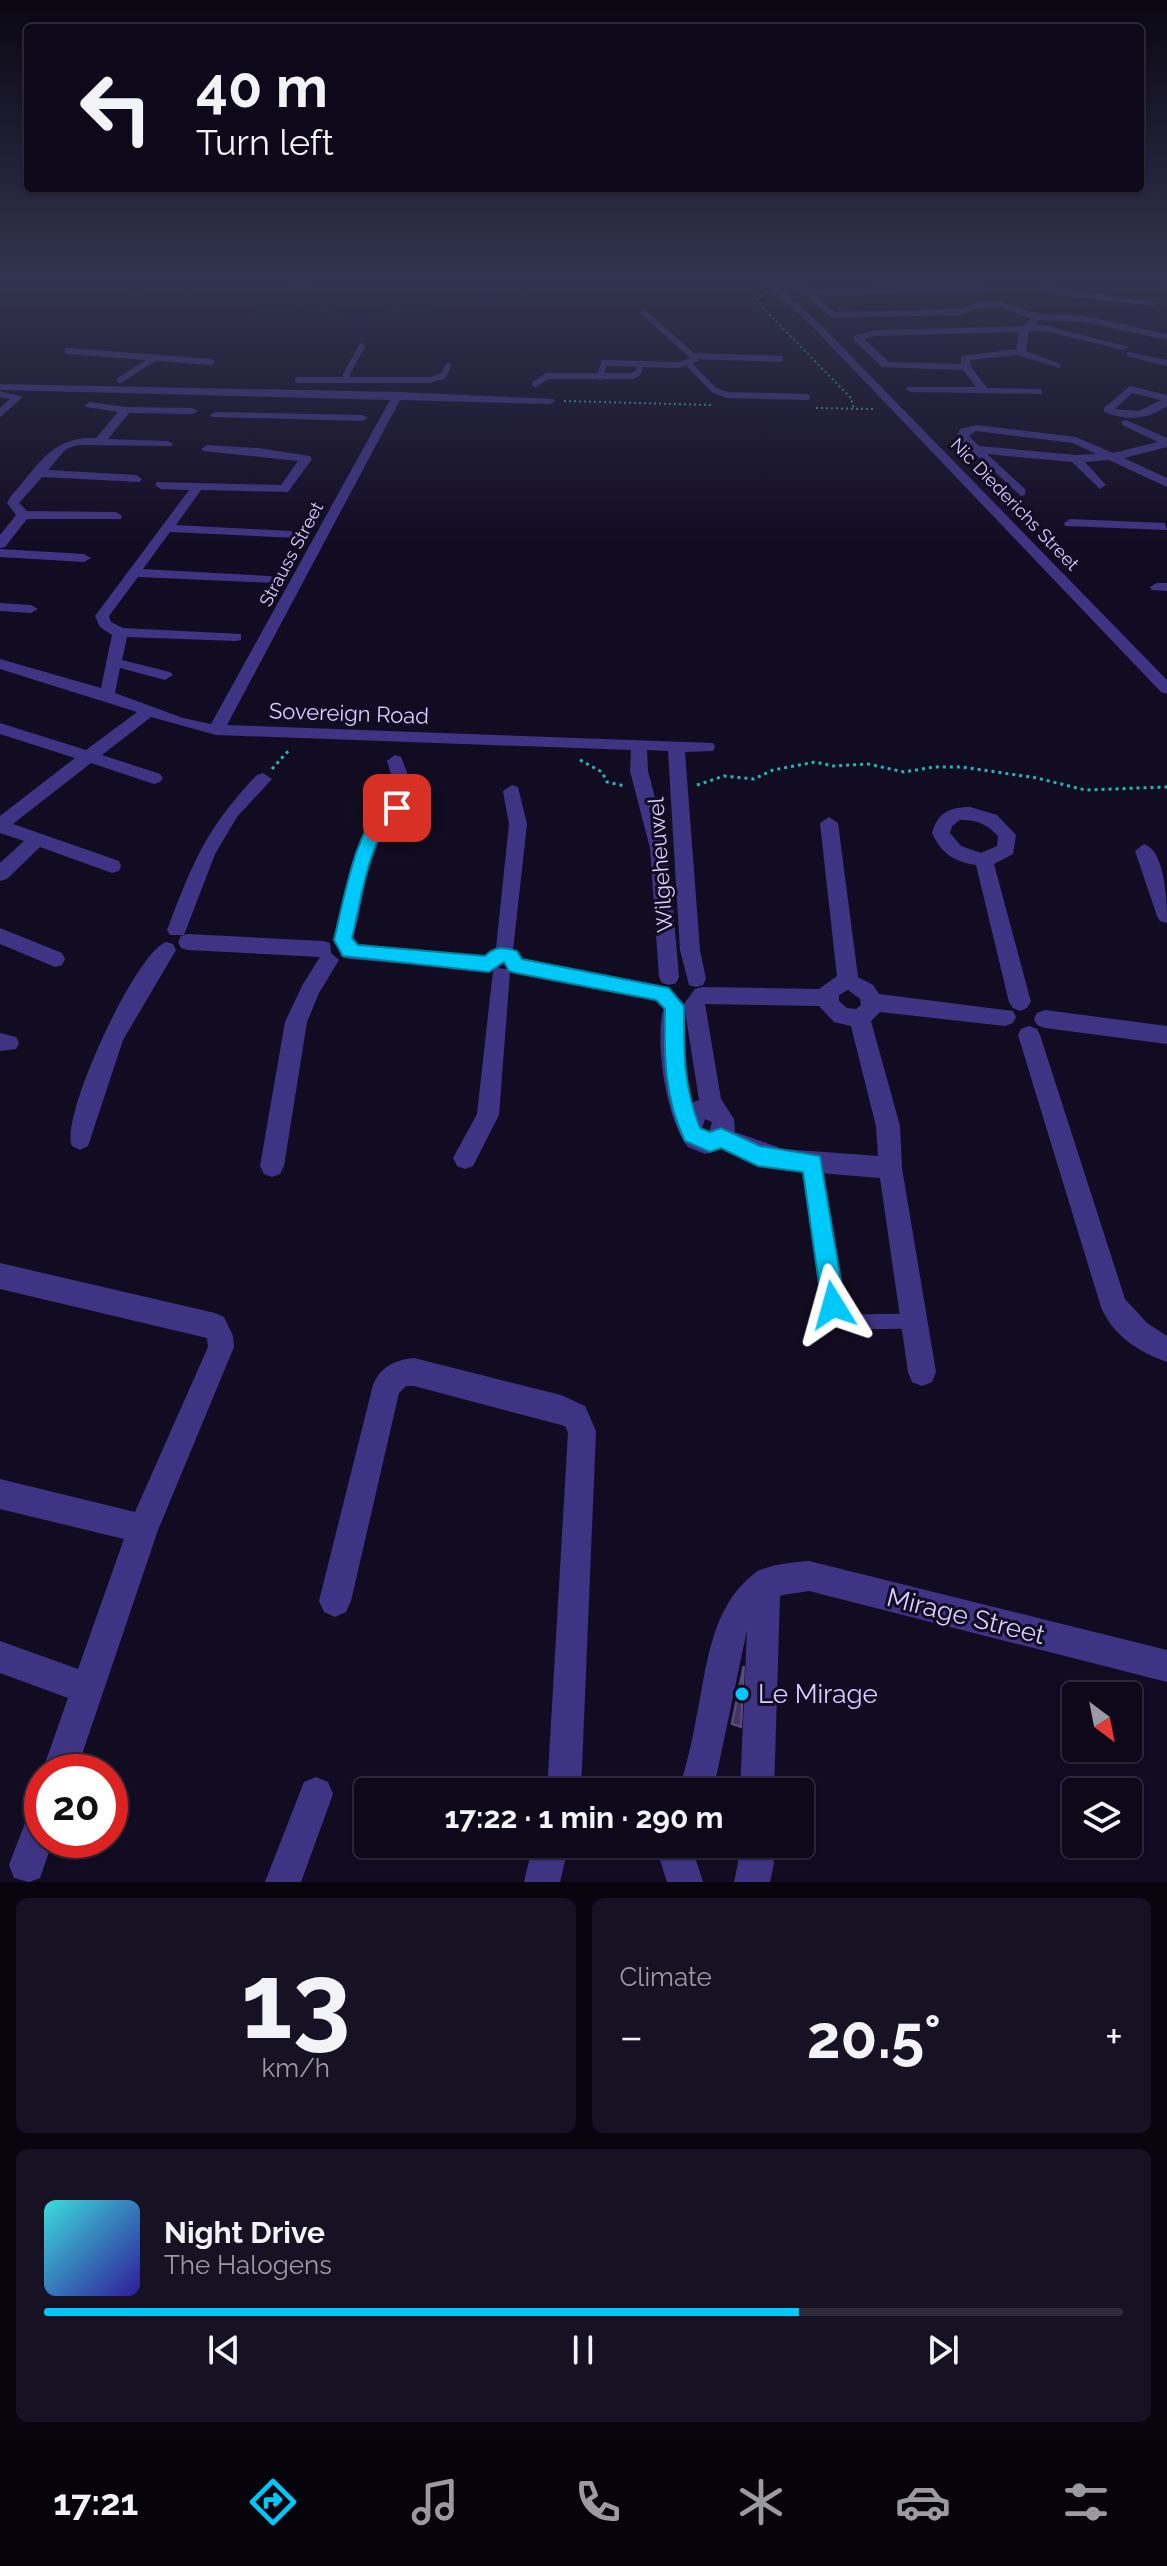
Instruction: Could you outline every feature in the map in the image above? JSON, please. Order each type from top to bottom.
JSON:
[{"type":"street","name":"Nic Diederichs Street","points":[[858,368],[1167,689]]},
{"type":"street","points":[[967,368],[984,391]]},
{"type":"street","points":[[106,390],[120,380]]},
{"type":"street","points":[[531,400],[535,384]]},
{"type":"street","points":[[0,387],[550,401]]},
{"type":"street","points":[[911,389],[1038,392]]},
{"type":"street","points":[[0,394],[18,397],[0,414]]},
{"type":"street","name":"Strauss Street","points":[[216,730],[398,395]]},
{"type":"street","points":[[90,405],[126,410],[192,411]]},
{"type":"street","points":[[99,442],[126,410]]},
{"type":"street","points":[[216,415],[362,418]]},
{"type":"street","points":[[272,428],[278,417]]},
{"type":"street","points":[[1126,423],[1167,442]]},
{"type":"street","points":[[1021,492],[963,437],[964,431],[976,428],[1076,440],[1167,483]]},
{"type":"street","points":[[976,449],[1076,459],[1112,457],[1167,442]]},
{"type":"street","points":[[116,516],[23,515],[13,503],[69,443],[167,444]]},
{"type":"street","points":[[161,485],[284,489],[306,459],[261,446],[207,449]]},
{"type":"street","points":[[1076,459],[1100,485]]},
{"type":"street","points":[[40,473],[136,479]]},
{"type":"street","points":[[197,487],[102,616],[105,624],[120,633],[236,637]]},
{"type":"street","points":[[0,544],[23,515]]},
{"type":"street","points":[[1070,523],[1164,524]]},
{"type":"street","points":[[168,528],[291,535]]},
{"type":"street","points":[[0,553],[84,558]]},
{"type":"street","points":[[136,573],[269,580]]},
{"type":"street","points":[[0,607],[31,609]]},
{"type":"street","points":[[107,695],[120,633]]},
{"type":"street","name":"Sovereign Road","points":[[0,664],[216,730],[707,747]]},
{"type":"street","points":[[66,683],[112,665],[165,675]]},
{"type":"street","points":[[0,826],[148,711]]},
{"type":"street","points":[[0,728],[154,778]]},
{"type":"street","name":"Wilgeheuwel","points":[[639,745],[639,771],[659,848],[683,992]]},
{"type":"street","name":"Wilgeheuwel","points":[[676,747],[690,950],[683,992]]},
{"type":"street","points":[[272,1166],[296,1022],[310,990],[336,950],[376,825],[391,807],[404,807],[418,796],[415,788],[403,784],[395,761]]},
{"type":"street","points":[[183,936],[206,853],[231,813],[263,779]]},
{"type":"street","points":[[465,1158],[488,1115],[518,824],[512,791]]},
{"type":"street","points":[[829,823],[848,982]]},
{"type":"street","points":[[0,826],[112,866]]},
{"type":"street","points":[[0,874],[38,839]]},
{"type":"street","points":[[1144,851],[1167,916]]},
{"type":"street","points":[[984,860],[1014,1029],[1037,1027],[1167,1035]]},
{"type":"street","points":[[0,936],[55,959]]},
{"type":"street","points":[[80,1139],[92,1088],[107,1047],[135,993],[166,950],[162,948],[162,939],[183,936],[502,965],[683,992],[827,998]]},
{"type":"street","points":[[827,998],[833,986],[848,982],[864,988],[888,1126],[890,1168],[922,1372]]},
{"type":"street","points":[[683,992],[710,1099],[725,1126],[721,1137],[710,1143],[697,1139],[678,1097],[674,1059],[683,992]]},
{"type":"street","points":[[827,998],[834,1012],[842,1016],[866,1010],[1013,1010]]},
{"type":"street","points":[[1037,1027],[1114,1307],[1130,1327],[1148,1342],[1167,1349]]},
{"type":"street","points":[[688,1123],[690,1117],[701,1110],[715,1112]]},
{"type":"street","points":[[721,1137],[758,1156],[890,1168]]},
{"type":"street","points":[[0,1276],[215,1326],[220,1336],[221,1347],[143,1529],[65,1754]]},
{"type":"street","points":[[335,1601],[387,1385],[400,1373],[414,1372],[561,1409],[575,1416],[582,1431],[565,1778]]},
{"type":"street","points":[[0,1494],[143,1529]]},
{"type":"street","name":"Mirage Street","points":[[765,1584],[786,1576],[809,1576],[1167,1666]]},
{"type":"street","points":[[699,1778],[728,1634],[742,1610],[765,1584]]},
{"type":"street","points":[[758,1778],[765,1584]]},
{"type":"street","points":[[0,1657],[88,1689]]},
{"type":"street","points":[[283,1882],[316,1794]]},
{"type":"street","points":[[27,1865],[29,1858]]},
{"type":"street","points":[[542,1882],[548,1858]]},
{"type":"street","points":[[677,1858],[685,1882]]},
{"type":"street","points":[[752,1882],[755,1858]]},
{"type":"lane","points":[[120,380],[139,368]]},
{"type":"lane","points":[[348,380],[346,375],[350,368]]},
{"type":"lane","points":[[298,380],[440,378],[447,368]]},
{"type":"lane","points":[[600,377],[603,368]]},
{"type":"lane","points":[[535,384],[547,376],[632,376],[640,368]]},
{"type":"lane","points":[[693,368],[714,390],[727,395],[807,397]]},
{"type":"lane","points":[[398,395],[406,380]]},
{"type":"lane","points":[[813,1163],[837,1314],[852,1322],[914,1321]]},
{"type":"path","points":[[814,408],[854,409],[855,404],[820,368]]},
{"type":"path","points":[[550,401],[723,405]]},
{"type":"path","points":[[678,789],[724,776],[754,779],[773,770],[815,762],[833,766],[868,764],[904,772],[934,767],[962,767],[1037,778],[1085,790],[1167,787]]},
{"type":"building","points":[[744,1666],[741,1727],[732,1724]]},
{"type":"place","name":"Le Mirage","points":[[742,1694]]},
{"type":"route","points":[[397,808],[391,807],[376,825],[358,875],[343,940],[347,942],[349,951],[489,964],[497,956],[504,955],[510,956],[516,966],[662,994],[674,1006],[678,1097],[692,1135],[710,1143],[721,1137],[758,1156],[813,1163],[833,1305]]}]
